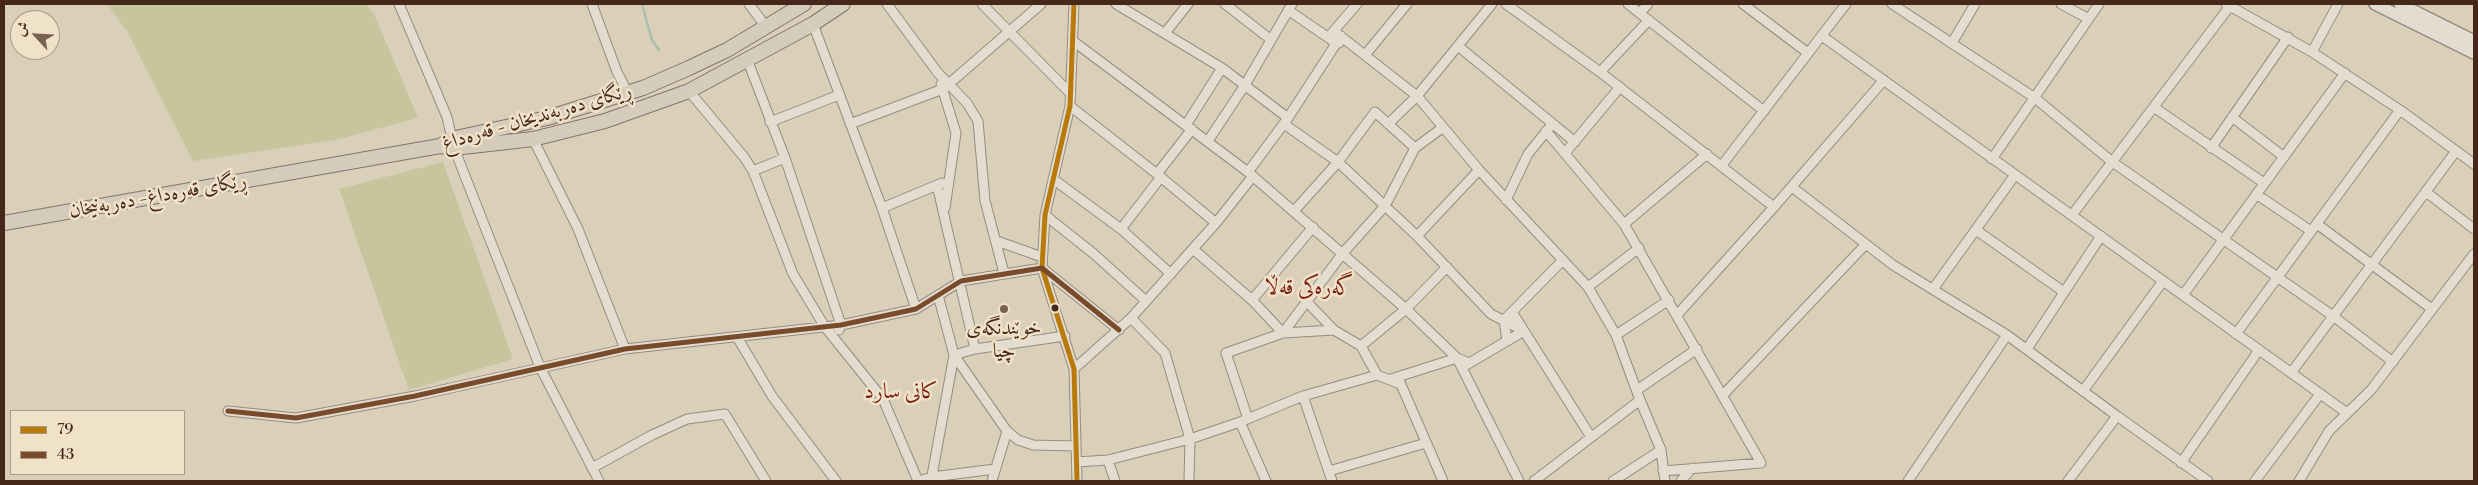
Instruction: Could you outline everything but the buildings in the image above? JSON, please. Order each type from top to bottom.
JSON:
[{"type":"main road","name":"ڕێگای دەربەندیخان - قەرەداغ","points":[[312,170],[449,144],[547,118],[628,93],[689,68],[766,28],[804,4]]},
{"type":"main road","points":[[449,144],[533,139],[605,121],[689,91],[814,24],[843,4]]},
{"type":"main road","points":[[760,52],[766,28],[777,32],[785,39]]},
{"type":"main road","name":"ڕێگاى قه‌ره‌داغ- ده‌ربه‌نیخان","points":[[4,223],[312,170]]},
{"type":"street","points":[[399,4],[447,117],[449,144],[540,366],[599,481]]},
{"type":"street","points":[[592,4],[617,72],[628,93]]},
{"type":"street","points":[[749,4],[766,28]]},
{"type":"street","points":[[887,4],[946,86],[971,109],[980,127],[985,201],[1004,273]]},
{"type":"street","points":[[982,4],[1070,94]]},
{"type":"street","points":[[850,124],[946,86],[1041,4]]},
{"type":"street","points":[[1074,4],[1070,106],[1045,215],[1042,268],[1074,369],[1077,481]]},
{"type":"street","points":[[1116,4],[1222,68],[1245,85],[1286,121],[1338,162],[1417,236],[1491,314],[1524,331]]},
{"type":"street","points":[[1165,33],[1188,4]]},
{"type":"street","points":[[1226,4],[1270,39]]},
{"type":"street","points":[[1074,369],[1132,318],[1216,223],[1286,121],[1335,37],[1357,4]]},
{"type":"street","points":[[1366,55],[1408,4]]},
{"type":"street","points":[[1388,124],[1417,96],[1492,4]]},
{"type":"street","points":[[1506,4],[1620,87],[1722,165],[1774,208]]},
{"type":"street","points":[[1628,4],[1764,110]]},
{"type":"street","points":[[1640,13],[1648,4]]},
{"type":"street","points":[[1743,4],[1808,53]]},
{"type":"street","points":[[1722,165],[1846,4]]},
{"type":"street","points":[[1892,4],[2035,98],[2111,161],[2333,316],[2393,362]]},
{"type":"street","points":[[1952,43],[1975,4]]},
{"type":"street","points":[[2060,4],[2089,20]]},
{"type":"street","points":[[1992,159],[2099,4]]},
{"type":"street","points":[[2312,52],[2338,4]]},
{"type":"street","points":[[2375,4],[2474,53]]},
{"type":"street","points":[[2400,4],[2474,40]]},
{"type":"street","points":[[2072,216],[2111,161],[2155,108],[2228,5],[2288,36],[2400,110],[2474,164]]},
{"type":"street","points":[[1208,141],[1245,85],[1290,7],[1366,55],[1417,96],[1479,170],[1588,287],[1616,335],[1661,450],[1665,481]]},
{"type":"street","points":[[1600,72],[1649,20]]},
{"type":"street","points":[[814,24],[882,208],[916,309]]},
{"type":"street","points":[[1822,36],[2347,413]]},
{"type":"street","points":[[2210,148],[2288,36]]},
{"type":"street","points":[[1073,41],[1251,174],[1343,253],[1466,365],[1519,481]]},
{"type":"street","points":[[1458,46],[1546,131],[1624,224],[1761,463],[1663,471]]},
{"type":"street","points":[[747,59],[785,158],[841,325],[836,339]]},
{"type":"street","points":[[1121,229],[1159,175],[1222,68]]},
{"type":"street","points":[[2183,295],[2344,73]]},
{"type":"street","points":[[1677,315],[1774,208],[1884,80]]},
{"type":"street","points":[[944,213],[956,133],[946,86]]},
{"type":"street","points":[[1565,153],[1620,87]]},
{"type":"street","points":[[689,91],[744,157],[753,171],[792,274],[825,327],[883,399],[918,481],[994,469]]},
{"type":"street","points":[[770,122],[839,95]]},
{"type":"street","points":[[1070,106],[1159,175],[1216,223]]},
{"type":"street","points":[[2155,108],[2210,148],[2264,183]]},
{"type":"street","points":[[2236,334],[2400,110]]},
{"type":"street","points":[[1294,212],[1338,162],[1374,112],[1415,148]]},
{"type":"street","points":[[2232,117],[2284,157]]},
{"type":"street","points":[[1283,333],[1343,253],[1385,206],[1415,148],[1442,128]]},
{"type":"street","points":[[1546,131],[1575,142]]},
{"type":"street","points":[[1506,200],[1528,154],[1546,131]]},
{"type":"street","points":[[533,139],[578,230],[625,350]]},
{"type":"street","points":[[1554,140],[1575,142]]},
{"type":"street","points":[[2291,373],[2456,151]]},
{"type":"street","points":[[1624,224],[1707,154]]},
{"type":"street","points":[[753,171],[785,158]]},
{"type":"street","points":[[1417,236],[1479,170]]},
{"type":"street","points":[[1933,289],[2015,175]]},
{"type":"street","points":[[1053,179],[1121,229],[1171,274]]},
{"type":"street","points":[[882,208],[949,180]]},
{"type":"street","points":[[937,184],[976,349]]},
{"type":"street","points":[[1792,187],[1865,244],[2007,335],[2208,481]]},
{"type":"street","points":[[2426,192],[2474,229]]},
{"type":"street","points":[[2256,194],[2311,231]]},
{"type":"street","points":[[1045,215],[1094,254],[1146,301]]},
{"type":"street","points":[[2317,224],[2432,309]]},
{"type":"street","points":[[1252,300],[1313,227]]},
{"type":"street","points":[[1976,230],[2064,292]]},
{"type":"street","points":[[2027,349],[2101,236]]},
{"type":"street","points":[[997,241],[1042,257]]},
{"type":"street","points":[[1723,395],[1865,244]]},
{"type":"street","points":[[1588,287],[1639,248]]},
{"type":"street","points":[[1193,249],[1252,300],[1283,333]]},
{"type":"street","points":[[2299,481],[2329,431],[2371,390],[2474,254]]},
{"type":"street","points":[[1504,320],[1563,260]]},
{"type":"street","points":[[1361,346],[1406,309],[1447,266]]},
{"type":"street","points":[[228,411],[296,418],[415,396],[540,366],[625,350],[841,325],[916,309],[961,281],[1042,268],[1119,330]]},
{"type":"street","points":[[2083,391],[2163,281]]},
{"type":"street","points":[[938,295],[954,355],[1007,431],[1018,440],[1033,445],[1076,446]]},
{"type":"street","points":[[1616,335],[1669,300]]},
{"type":"street","points":[[1307,302],[1334,330],[1361,346],[1377,375]]},
{"type":"street","points":[[1512,312],[1591,438]]},
{"type":"street","points":[[1132,318],[1165,353],[1190,439],[1189,481]]},
{"type":"street","points":[[1504,320],[1507,341]]},
{"type":"street","points":[[1266,481],[1244,421],[1226,353],[1283,333],[1334,330]]},
{"type":"street","points":[[1466,365],[1524,331]]},
{"type":"street","points":[[1908,481],[2007,335]]},
{"type":"street","points":[[954,355],[976,349],[1064,336]]},
{"type":"street","points":[[737,337],[772,396],[836,481]]},
{"type":"street","points":[[1637,390],[1697,349]]},
{"type":"street","points":[[2181,463],[2260,350]]},
{"type":"street","points":[[931,479],[954,355]]},
{"type":"street","points":[[1077,462],[1108,460],[1190,439],[1244,421],[1303,396],[1377,375],[1396,380],[1457,358]]},
{"type":"street","points":[[1396,380],[1443,481]]},
{"type":"street","points":[[2255,481],[2320,394]]},
{"type":"street","points":[[1303,396],[1332,481]]},
{"type":"street","points":[[1534,481],[1640,400]]},
{"type":"street","points":[[592,468],[652,435],[687,419],[725,414],[766,481]]},
{"type":"street","points":[[2068,481],[2117,416]]},
{"type":"street","points":[[992,481],[994,469],[1007,431]]},
{"type":"street","points":[[1329,471],[1426,443]]},
{"type":"street","points":[[1614,481],[1661,450]]},
{"type":"street","points":[[1108,460],[1115,481]]},
{"type":"street","points":[[1681,481],[1692,468]]},
{"type":"shaded area","points":[[107,4],[367,4],[375,16],[418,118],[335,140],[193,161],[127,31]]},
{"type":"shaded area","points":[[443,162],[513,359],[409,390],[339,189]]},
{"type":"waterway","points":[[642,4],[652,40],[659,50]]},
{"type":"transit line","name":"79","points":[[1074,4],[1070,106],[1045,215],[1042,268],[1074,369],[1077,481]]},
{"type":"transit line","name":"43","points":[[228,411],[296,418],[415,396],[625,349],[841,325],[916,309],[961,281],[1042,268],[1119,330]]},
{"type":"place","name":"خوێندنگەی چیا","points":[[1004,309]]},
{"type":"district","name":"گەرەکی قەڵا","points":[[1309,289]]},
{"type":"district","name":"کانی سارد","points":[[901,393]]}]
